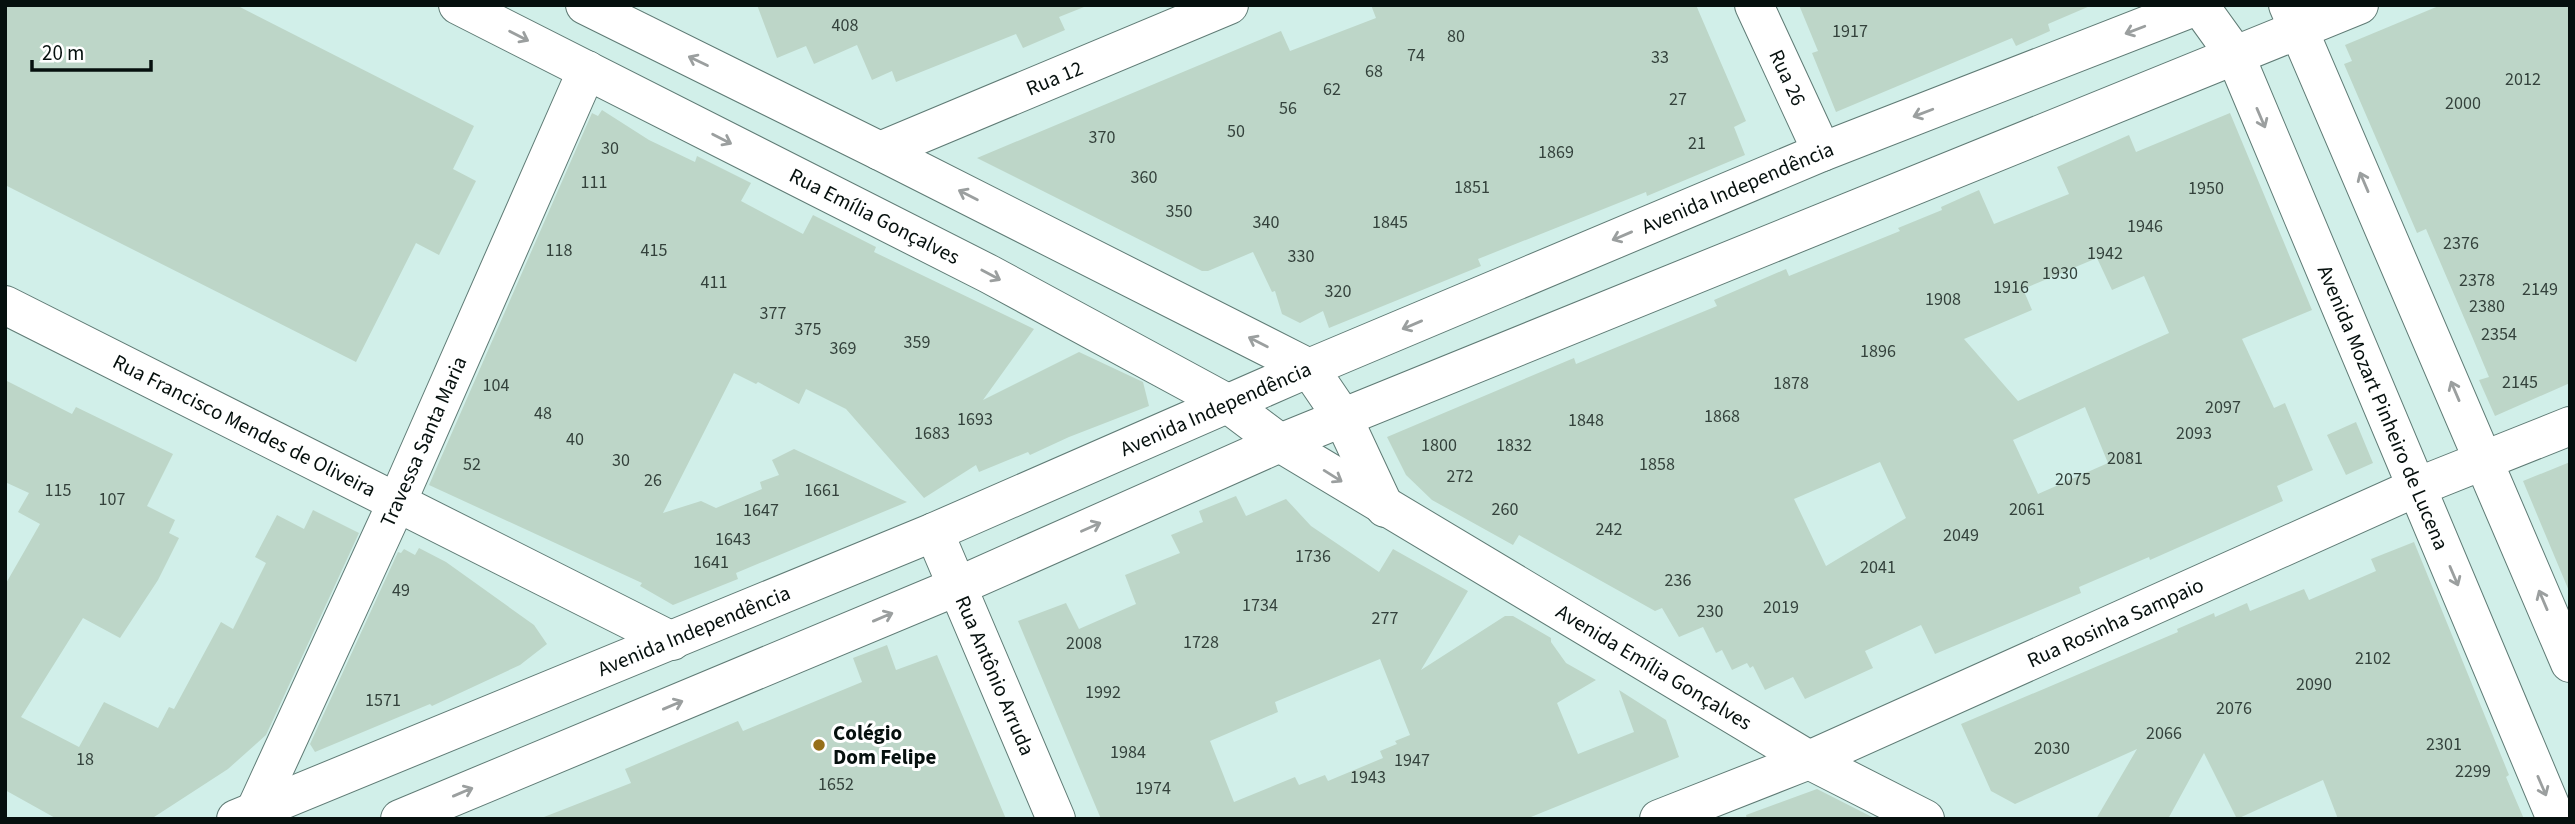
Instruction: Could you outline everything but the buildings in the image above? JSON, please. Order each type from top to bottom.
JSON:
[{"type":"street","name":"Rua Emília Gonçalves","points":[[458,5],[989,274],[1227,403],[1280,443]]},
{"type":"street","points":[[585,5],[1309,368],[1343,418],[1385,508]]},
{"type":"street","name":"Rua 12","points":[[880,151],[1229,5]]},
{"type":"street","name":"Rua 26","points":[[1754,5],[1822,152]]},
{"type":"street","name":"Avenida Independência","points":[[246,815],[934,532],[1227,403],[1822,152],[2199,5]]},
{"type":"street","name":"Avenida Mozart Pinheiro de Lucena","points":[[2199,5],[2235,55],[2556,819]]},
{"type":"street","points":[[400,819],[958,586],[1280,443],[2235,55],[2293,18],[2359,5]]},
{"type":"street","points":[[2293,18],[2570,663]]},
{"type":"street","name":"Travessa Santa Maria","points":[[246,815],[397,502],[587,71]]},
{"type":"street","name":"Rua Francisco Mendes de Oliveira","points":[[5,305],[672,641]]},
{"type":"street","name":"Rua Rosinha Sampaio","points":[[1659,819],[1809,760],[2417,487],[2570,426]]},
{"type":"street","name":"Avenida Emília Gonçalves","points":[[1280,443],[1809,760],[1925,819]]},
{"type":"street","name":"Rua Antônio Arruda","points":[[934,532],[1056,819]]},
{"type":"place","name":"Colégio Dom Felipe","points":[[819,745]]}]
